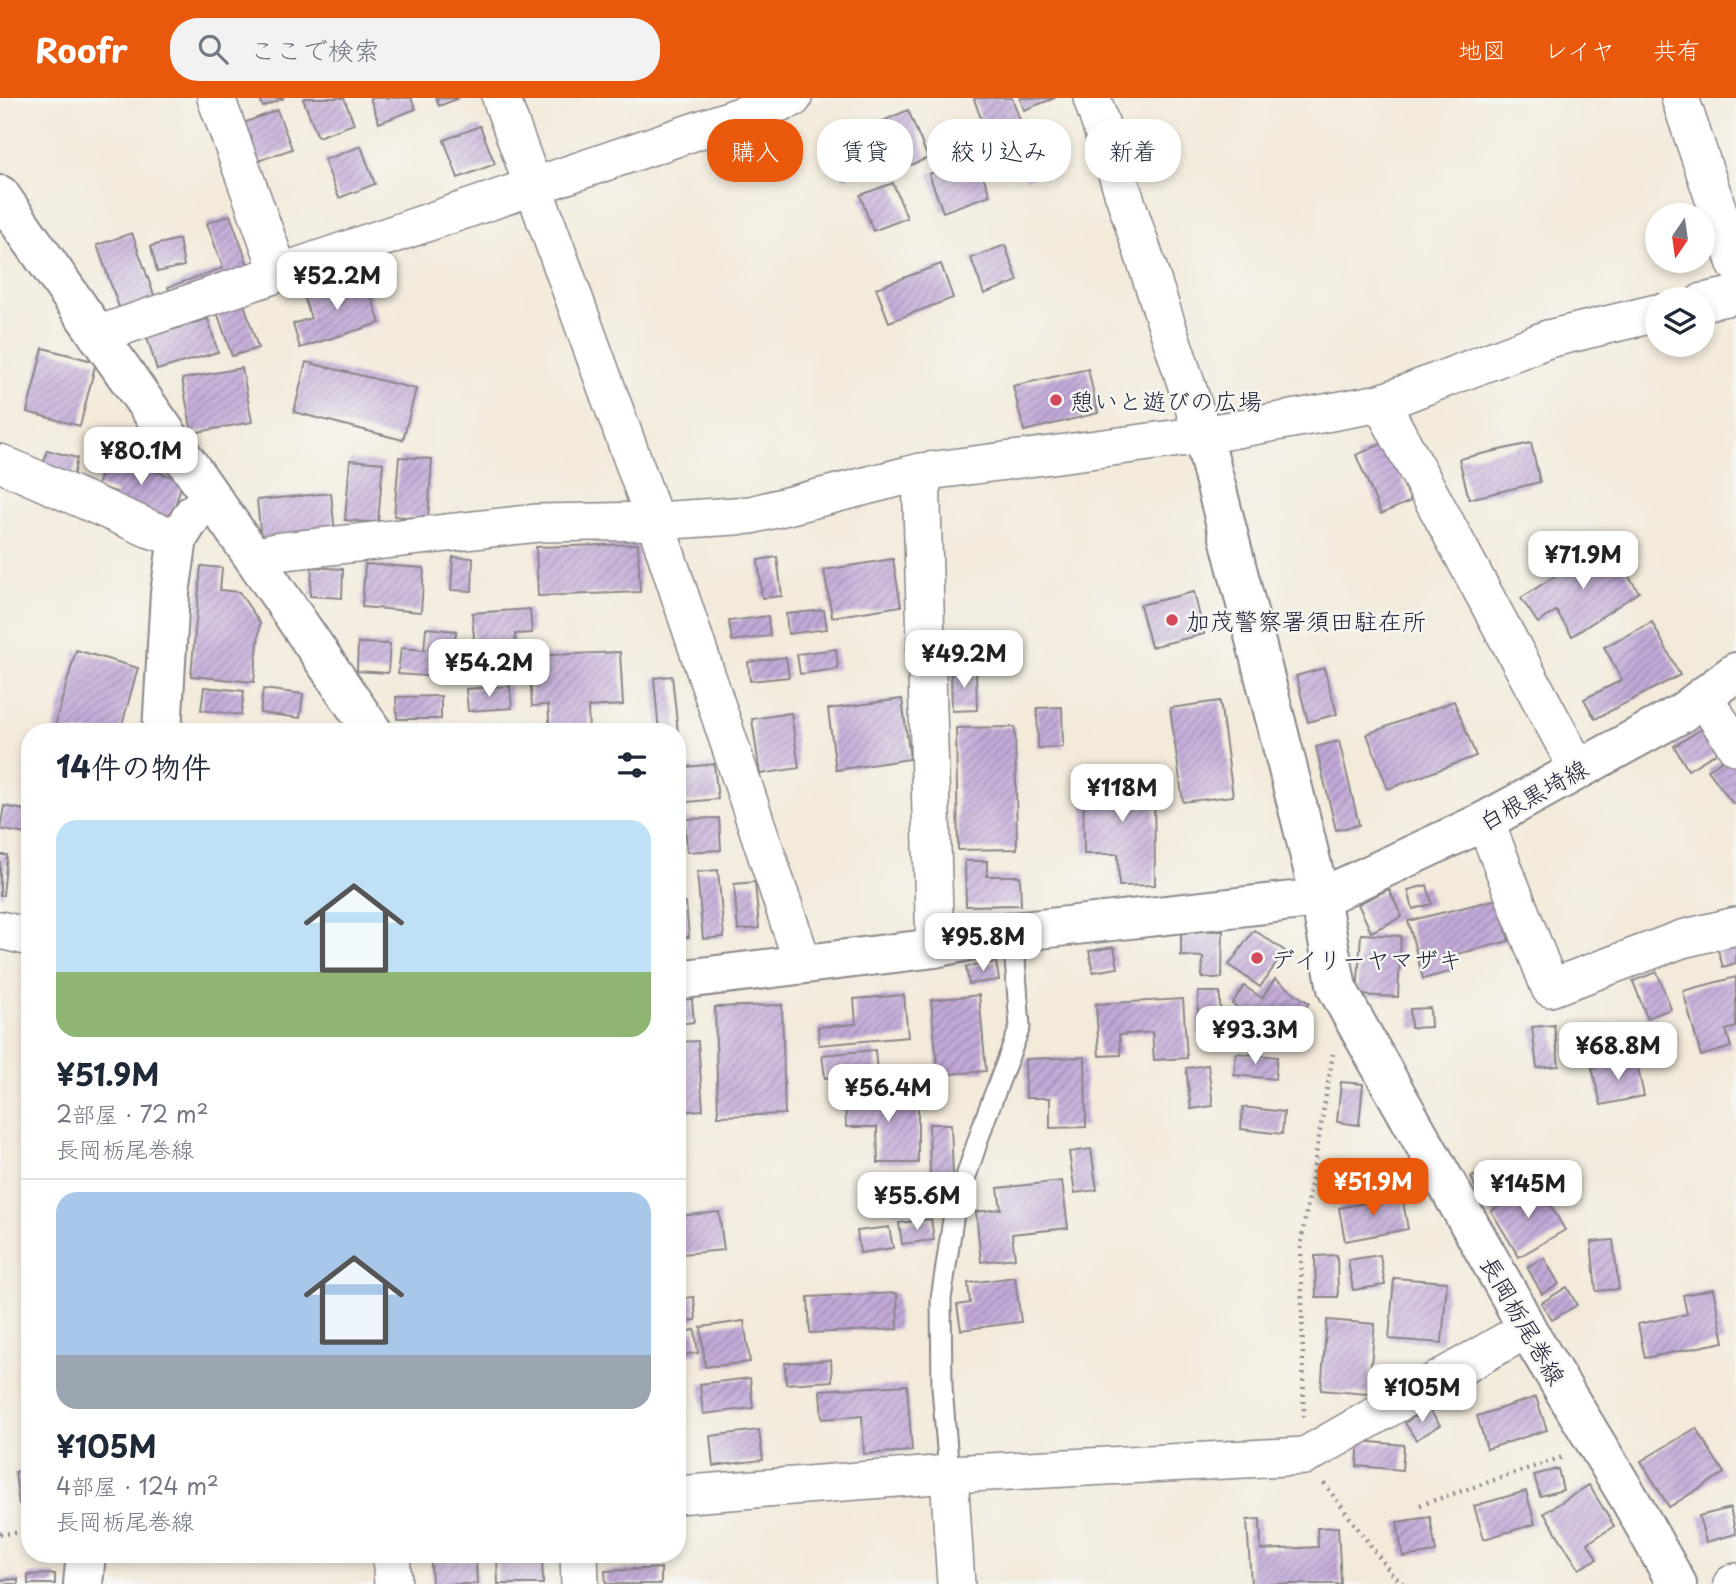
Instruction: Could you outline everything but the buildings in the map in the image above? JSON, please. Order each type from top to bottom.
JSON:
[{"type":"main road","points":[[0,195],[367,723]]},
{"type":"main road","name":"長岡栃尾巻線","points":[[1203,435],[1320,898],[1337,988],[1527,1329],[1629,1498],[1676,1584]]},
{"type":"main road","points":[[163,723],[170,593],[178,538],[194,513],[212,499]]},
{"type":"main road","name":"白根黒埼線","points":[[686,979],[935,948],[1013,932],[1320,898],[1485,821],[1680,713],[1736,672]]},
{"type":"main road","points":[[82,1584],[85,1563]]},
{"type":"street","points":[[216,98],[278,272]]},
{"type":"street","points":[[501,98],[655,521],[803,964]]},
{"type":"street","points":[[97,335],[793,98]]},
{"type":"street","points":[[1092,98],[1203,435]]},
{"type":"street","points":[[1680,98],[1736,264]]},
{"type":"street","points":[[1715,299],[1736,295]]},
{"type":"street","points":[[254,558],[275,552],[538,523],[655,521],[751,515],[921,472],[1203,435],[1381,403],[1548,339],[1645,316]]},
{"type":"street","points":[[1381,403],[1578,769]]},
{"type":"street","points":[[0,463],[150,529],[178,538]]},
{"type":"street","points":[[921,472],[935,948]]},
{"type":"street","points":[[1703,696],[1736,746]]},
{"type":"street","points":[[1485,821],[1550,988],[1682,939],[1736,926]]},
{"type":"street","points":[[0,930],[21,935]]},
{"type":"street","points":[[686,1494],[949,1474],[1305,1456],[1527,1329]]},
{"type":"street","points":[[949,1474],[956,1584]]},
{"type":"street","points":[[392,1563],[393,1584]]},
{"type":"street","points":[[579,1563],[580,1584]]},
{"type":"lane","points":[[949,1474],[942,1387],[941,1299],[954,1213],[985,1119],[1020,1027],[1013,932]]},
{"type":"path","points":[[1351,1014],[1337,1026],[1301,1242],[1305,1456],[1391,1573],[1403,1584]]},
{"type":"path","points":[[1420,1505],[1597,1445]]},
{"type":"path","points":[[0,1534],[21,1533]]},
{"type":"place","name":"憩いと遊びの広場","points":[[1056,400]]},
{"type":"place","name":"加茂警察署須田駐在所","points":[[1172,620]]},
{"type":"place","name":"デイリーヤマザキ","points":[[1257,958]]}]
